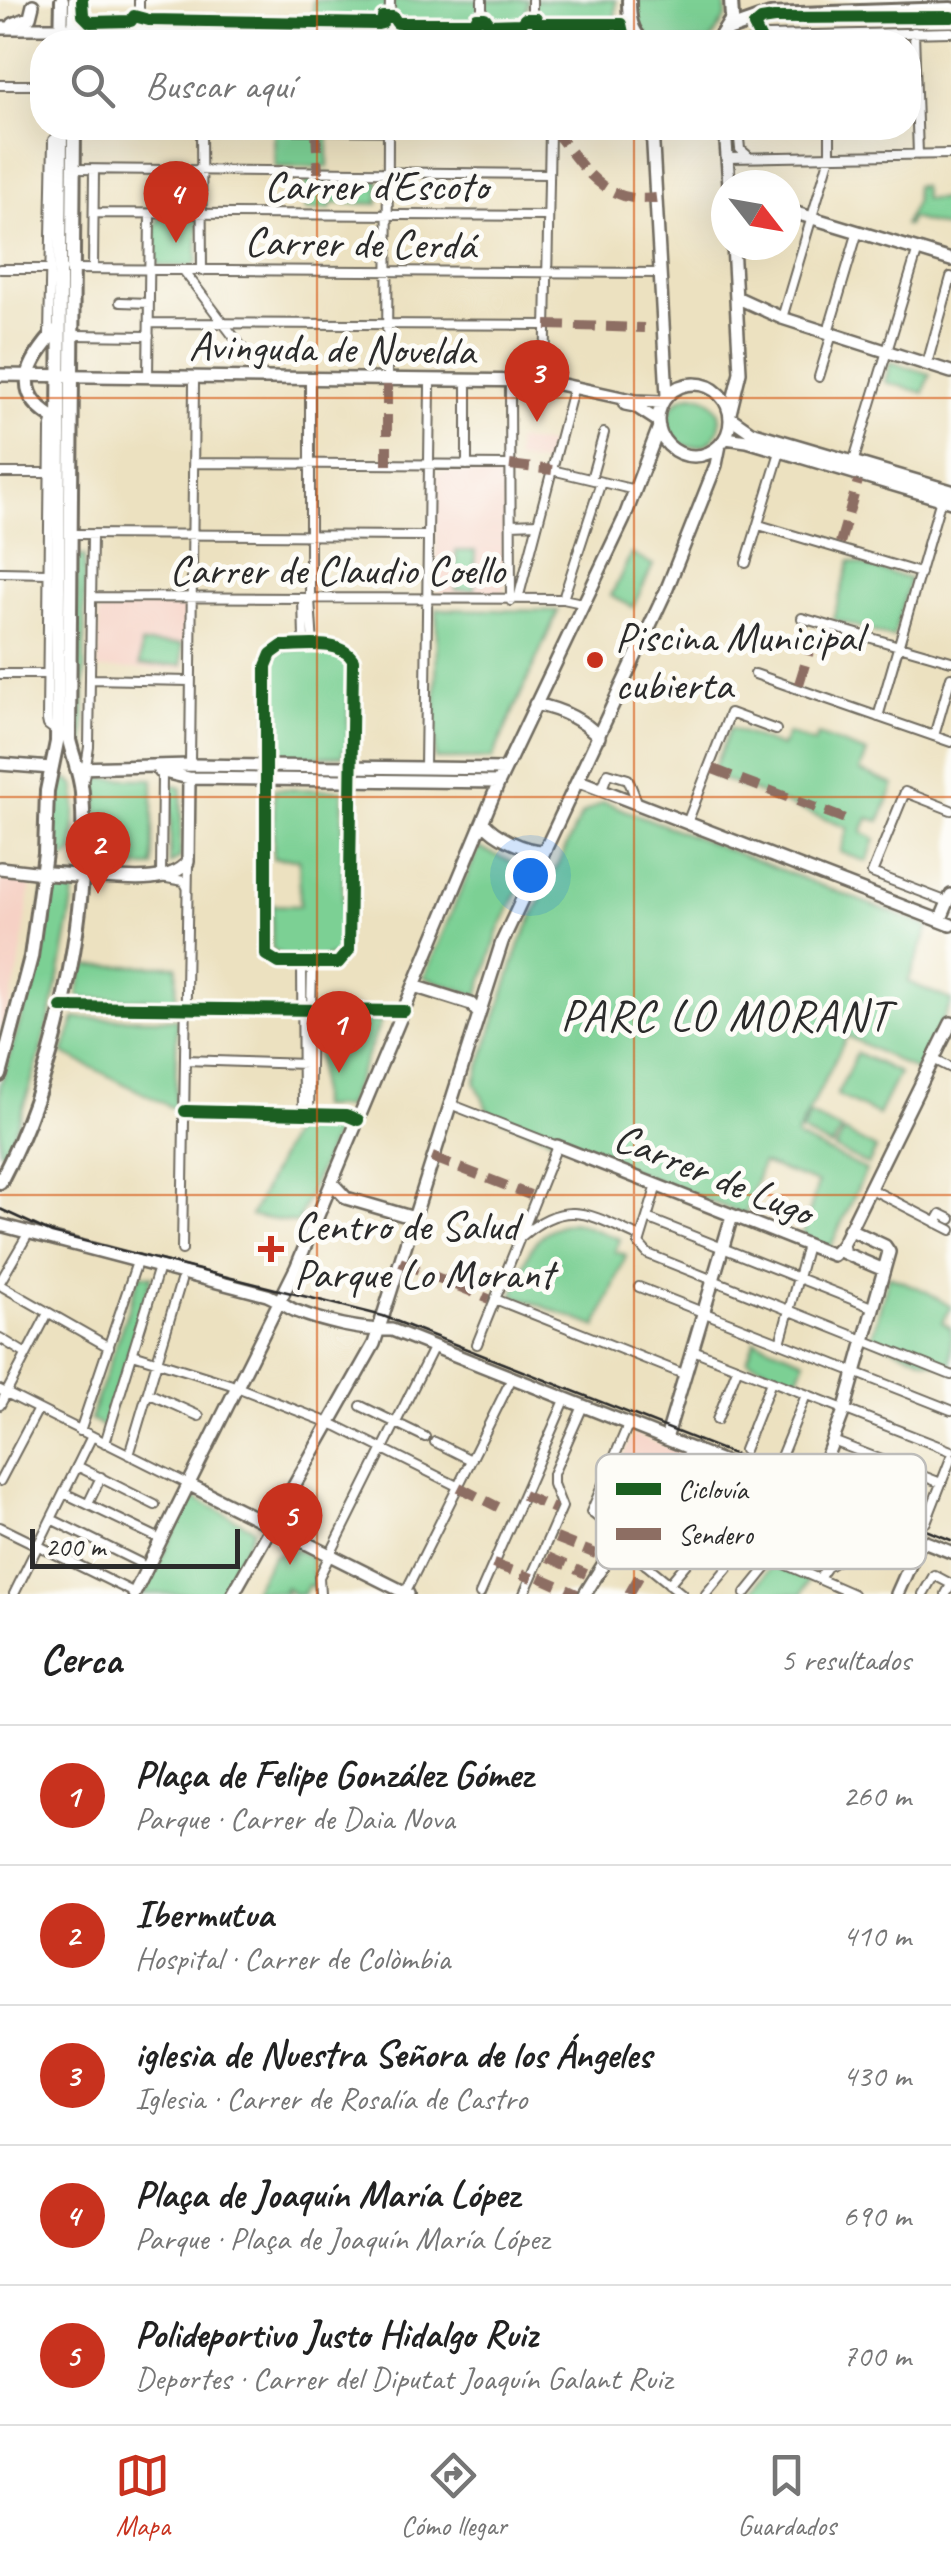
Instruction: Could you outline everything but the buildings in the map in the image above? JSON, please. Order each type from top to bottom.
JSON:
[{"type":"main road","points":[[62,0],[67,30]]},
{"type":"main road","points":[[69,30],[75,0]]},
{"type":"main road","points":[[629,0],[636,30]]},
{"type":"main road","points":[[725,30],[732,18],[732,0]]},
{"type":"main road","points":[[33,2],[36,28]]},
{"type":"main road","points":[[0,27],[30,17],[33,2]]},
{"type":"main road","points":[[738,30],[770,14],[951,9]]},
{"type":"main road","points":[[0,27],[45,30]]},
{"type":"main road","points":[[119,30],[154,30]]},
{"type":"main road","points":[[0,1180],[26,1122],[61,1007],[82,876],[82,768],[69,740],[71,534],[66,380],[60,328],[67,140]]},
{"type":"main road","points":[[0,1075],[25,985],[43,873],[57,731],[57,416],[73,335],[61,269],[74,168],[70,140]]},
{"type":"main road","points":[[134,1594],[280,1300],[499,782],[636,490],[665,399],[653,140]]},
{"type":"main road","points":[[726,140],[728,170]]},
{"type":"main road","points":[[801,214],[951,260]]},
{"type":"main road","points":[[233,1594],[378,1330],[502,942],[666,590],[716,465],[739,381],[734,260]]},
{"type":"main road","points":[[736,297],[757,310],[951,372]]},
{"type":"main road","points":[[57,416],[32,397],[27,379],[30,362],[60,328]]},
{"type":"main road","name":"Avinguda de Novelda","points":[[0,375],[194,384],[387,378],[546,382],[635,406],[658,424]]},
{"type":"main road","name":"Avinguda de Novelda","points":[[66,380],[265,378],[574,389],[636,400],[665,399]]},
{"type":"main road","points":[[665,399],[689,384],[706,386],[719,394],[730,416],[750,432],[854,462],[948,498]]},
{"type":"main road","points":[[658,424],[670,448],[686,455],[707,454],[723,442],[780,452],[948,498]]},
{"type":"main road","points":[[535,704],[554,708],[589,726],[599,737]]},
{"type":"main road","points":[[0,764],[51,768],[124,766],[190,772]]},
{"type":"main road","points":[[124,766],[162,772],[352,774],[499,782]]},
{"type":"main road","points":[[352,774],[425,768],[506,769]]},
{"type":"main road","points":[[0,868],[82,876],[161,877],[184,868],[188,862],[190,772]]},
{"type":"main road","points":[[579,781],[946,923],[950,898]]},
{"type":"main road","points":[[483,822],[489,830],[525,848],[544,851]]},
{"type":"main road","points":[[414,986],[471,1004],[479,1014]]},
{"type":"main road","points":[[842,1246],[951,1024]]},
{"type":"main road","name":"Carrer de Lugo","points":[[556,1146],[833,1256],[842,1246]]},
{"type":"main road","points":[[332,1183],[346,1198],[414,1218]]},
{"type":"main road","points":[[668,1436],[732,1216]]},
{"type":"main road","points":[[0,1225],[280,1300],[293,1310],[392,1330],[709,1454]]},
{"type":"main road","name":"Carrer de Lugo","points":[[842,1246],[844,1254],[884,1270],[889,1252],[884,1246],[849,1229]]},
{"type":"main road","points":[[828,1454],[856,1373],[884,1270]]},
{"type":"main road","points":[[690,1454],[694,1448]]},
{"type":"main road","points":[[188,1484],[406,1593]]},
{"type":"main road","points":[[926,1542],[951,1552]]},
{"type":"main road","points":[[585,1594],[600,1569]]},
{"type":"main road","points":[[897,1594],[908,1569]]},
{"type":"street","points":[[139,0],[139,28]]},
{"type":"street","points":[[389,30],[390,0]]},
{"type":"street","points":[[481,30],[482,0]]},
{"type":"street","points":[[532,0],[532,30]]},
{"type":"street","points":[[921,32],[951,32]]},
{"type":"street","points":[[0,85],[30,85]]},
{"type":"street","points":[[201,140],[202,270]]},
{"type":"street","points":[[387,378],[388,140]]},
{"type":"street","points":[[546,382],[550,140]]},
{"type":"street","points":[[739,140],[740,148],[751,157]]},
{"type":"street","points":[[782,318],[830,156],[830,140]]},
{"type":"street","points":[[918,140],[918,155]]},
{"type":"street","points":[[727,158],[951,154]]},
{"type":"street","points":[[74,168],[549,174]]},
{"type":"street","points":[[93,269],[94,170]]},
{"type":"street","points":[[94,212],[150,214],[148,377]]},
{"type":"street","name":"Carrer d'Escoto","points":[[150,214],[548,216]]},
{"type":"street","points":[[819,378],[858,232]]},
{"type":"street","points":[[854,462],[918,250]]},
{"type":"street","name":"Carrer de Cerdá","points":[[0,268],[660,273]]},
{"type":"street","points":[[49,341],[61,269]]},
{"type":"street","points":[[184,272],[265,378]]},
{"type":"street","points":[[927,364],[951,277]]},
{"type":"street","points":[[120,302],[149,303]]},
{"type":"street","points":[[149,323],[546,325]]},
{"type":"street","points":[[73,335],[149,336]]},
{"type":"street","points":[[300,646],[304,639],[310,536],[310,382]]},
{"type":"street","points":[[190,772],[194,384]]},
{"type":"street","points":[[425,768],[430,386]]},
{"type":"street","points":[[467,387],[467,464]]},
{"type":"street","points":[[510,388],[511,580],[515,600]]},
{"type":"street","points":[[515,600],[574,389]]},
{"type":"street","points":[[57,416],[49,473],[46,674],[48,726],[57,731]]},
{"type":"street","points":[[563,599],[596,481],[604,433]]},
{"type":"street","points":[[746,563],[780,452]]},
{"type":"street","points":[[194,463],[510,465]]},
{"type":"street","points":[[552,470],[636,490]]},
{"type":"street","points":[[0,473],[49,473]]},
{"type":"street","points":[[878,716],[920,572],[948,498]]},
{"type":"street","points":[[511,524],[538,524]]},
{"type":"street","points":[[758,525],[920,572]]},
{"type":"street","points":[[71,534],[427,536]]},
{"type":"street","points":[[82,768],[90,679],[92,536]]},
{"type":"street","points":[[511,538],[534,538]]},
{"type":"street","points":[[0,572],[48,573]]},
{"type":"street","points":[[511,580],[522,580]]},
{"type":"street","name":"Carrer de Claudio Coello","points":[[91,597],[563,599],[582,604]]},
{"type":"street","points":[[306,599],[314,646]]},
{"type":"street","points":[[802,618],[951,661]]},
{"type":"street","points":[[282,646],[314,646],[346,650],[353,660],[349,950],[338,963],[279,963],[266,955],[267,659],[282,646]]},
{"type":"street","points":[[0,674],[46,674]]},
{"type":"street","points":[[754,674],[951,742]]},
{"type":"street","points":[[934,736],[951,677]]},
{"type":"street","points":[[90,679],[190,681]]},
{"type":"street","points":[[686,823],[730,713],[776,730]]},
{"type":"street","points":[[162,772],[161,877],[184,880],[188,891]]},
{"type":"street","points":[[602,789],[608,773],[628,779],[638,804]]},
{"type":"street","points":[[950,898],[872,872],[905,792],[951,810]]},
{"type":"street","points":[[182,1250],[188,862]]},
{"type":"street","points":[[306,1114],[307,963]]},
{"type":"street","points":[[61,1007],[404,1011]]},
{"type":"street","points":[[933,1059],[951,1068]]},
{"type":"street","points":[[186,1060],[306,1064]]},
{"type":"street","name":"Carrer de Lugo","points":[[450,1104],[556,1146]]},
{"type":"street","points":[[185,1111],[346,1115],[358,1120]]},
{"type":"street","points":[[477,1344],[556,1146]]},
{"type":"street","points":[[658,1185],[640,1237],[641,1250],[951,1375]]},
{"type":"street","points":[[869,1188],[951,1230]]},
{"type":"street","points":[[519,1238],[547,1218],[574,1211],[640,1237]]},
{"type":"street","points":[[936,1223],[941,1214],[951,1219]]},
{"type":"street","points":[[646,1218],[874,1308]]},
{"type":"street","points":[[28,1234],[0,1284],[108,1347]]},
{"type":"street","points":[[780,1342],[807,1246]]},
{"type":"street","points":[[80,1431],[137,1262]]},
{"type":"street","points":[[105,1443],[159,1267]]},
{"type":"street","points":[[129,1456],[182,1281]]},
{"type":"street","points":[[638,1287],[951,1410]]},
{"type":"street","points":[[496,1298],[686,1375]]},
{"type":"street","points":[[0,1405],[3,1392],[48,1313]]},
{"type":"street","points":[[1,1342],[26,1354]]},
{"type":"street","points":[[320,1594],[319,1577],[434,1346]]},
{"type":"street","points":[[693,1350],[845,1408],[951,1454],[926,1522]]},
{"type":"street","points":[[132,1354],[236,1387],[328,1423],[459,1487]]},
{"type":"street","points":[[717,1420],[737,1368]]},
{"type":"street","points":[[406,1593],[512,1378]]},
{"type":"street","points":[[744,1450],[771,1382]]},
{"type":"street","points":[[3,1392],[188,1484]]},
{"type":"street","points":[[148,1393],[199,1416]]},
{"type":"street","points":[[782,1454],[806,1395]]},
{"type":"street","points":[[480,1594],[565,1400]]},
{"type":"street","points":[[361,1406],[425,1438]]},
{"type":"street","points":[[524,1594],[562,1507],[553,1474],[582,1406]]},
{"type":"street","points":[[0,1481],[38,1410]]},
{"type":"street","points":[[616,1454],[628,1425]]},
{"type":"street","points":[[14,1594],[92,1436]]},
{"type":"street","points":[[833,1441],[865,1454]]},
{"type":"street","points":[[435,1442],[471,1460]]},
{"type":"street","points":[[77,1466],[156,1505]]},
{"type":"street","points":[[88,1504],[100,1477]]},
{"type":"street","points":[[926,1477],[941,1483]]},
{"type":"street","points":[[64,1493],[154,1536]]},
{"type":"street","points":[[51,1519],[140,1562]]},
{"type":"street","points":[[0,1527],[134,1594]]},
{"type":"street","points":[[651,1569],[682,1594]]},
{"type":"street","points":[[670,1584],[682,1569]]},
{"type":"street","points":[[706,1594],[727,1569]]},
{"type":"street","points":[[745,1594],[764,1569]]},
{"type":"street","points":[[800,1569],[852,1594]]},
{"type":"street","points":[[820,1577],[825,1569]]},
{"type":"street","points":[[924,1594],[934,1574],[951,1584],[946,1594]]},
{"type":"shaded area","points":[[516,440],[552,445],[547,464],[516,460]]},
{"type":"shaded area","points":[[501,471],[505,475],[504,590],[501,594],[440,594],[436,590],[437,476],[440,472]]},
{"type":"shaded area","points":[[107,605],[186,607],[185,669],[98,669],[99,612]]},
{"type":"shaded area","points":[[0,880],[31,883],[19,968],[0,1038]]},
{"type":"shaded area","points":[[633,1434],[684,1453],[683,1454],[624,1454]]},
{"type":"green space","points":[[313,0],[387,0],[387,20],[382,25],[314,25]]},
{"type":"green space","points":[[393,0],[479,0],[479,20],[475,24],[396,25]]},
{"type":"green space","points":[[485,0],[528,0],[525,25],[485,24]]},
{"type":"green space","points":[[534,0],[616,0],[615,27],[538,26],[534,22]]},
{"type":"green space","points":[[636,0],[725,0],[726,17],[718,30],[642,30]]},
{"type":"green space","points":[[274,140],[328,140],[328,167],[275,167]]},
{"type":"green space","points":[[306,174],[379,180],[378,204],[331,203],[330,209],[306,210]]},
{"type":"green space","points":[[915,186],[922,186],[924,199],[951,199],[945,216],[951,219],[951,229],[911,218],[904,225],[915,202]]},
{"type":"green space","points":[[160,217],[193,217],[198,221],[197,262],[191,267],[161,266],[155,261],[155,225]]},
{"type":"green space","points":[[890,362],[930,374],[924,393],[885,382]]},
{"type":"green space","points":[[694,395],[712,403],[720,421],[712,439],[694,447],[676,439],[668,421],[676,403]]},
{"type":"green space","points":[[456,551],[475,551],[474,590],[456,590]]},
{"type":"green space","points":[[631,554],[653,565],[633,607],[611,596]]},
{"type":"green space","points":[[77,556],[84,556],[85,756],[80,756],[75,732]]},
{"type":"green space","points":[[850,561],[910,579],[893,638],[833,619]]},
{"type":"green space","points":[[437,609],[558,611],[492,759],[435,759]]},
{"type":"green space","points":[[141,644],[182,644],[182,665],[140,665]]},
{"type":"green space","points":[[279,650],[338,651],[349,661],[348,750],[343,750],[343,756],[274,757],[269,750],[270,662]]},
{"type":"green space","points":[[730,728],[781,747],[788,733],[814,743],[818,735],[867,753],[860,771],[894,785],[880,821],[868,818],[862,832],[875,839],[867,862],[840,852],[848,828],[711,775]]},
{"type":"green space","points":[[98,778],[153,779],[153,867],[96,867]]},
{"type":"green space","points":[[69,780],[76,787],[74,851],[67,858],[57,858],[51,850],[53,787],[58,781]]},
{"type":"green space","points":[[171,785],[182,788],[180,858],[170,864]]},
{"type":"green space","points":[[274,789],[343,790],[343,951],[336,954],[296,958],[272,948],[272,905],[300,906],[299,859],[273,858]]},
{"type":"green space","points":[[604,802],[929,927],[908,982],[951,1003],[917,1071],[847,1036],[796,1137],[866,1170],[830,1248],[802,1237],[818,1183],[762,1163],[745,1215],[490,1114],[475,1082],[520,944],[582,814]]},
{"type":"green space","points":[[479,848],[528,869],[498,933],[478,996],[424,977]]},
{"type":"green space","points":[[46,881],[76,881],[49,1020],[6,1153],[0,1151],[0,1086],[29,993]]},
{"type":"green space","points":[[84,966],[177,966],[176,999],[82,999],[78,994]]},
{"type":"green space","points":[[75,1018],[177,1019],[175,1109],[63,1053]]},
{"type":"green space","points":[[318,1021],[381,1021],[346,1107],[319,1107]]},
{"type":"green space","points":[[857,1053],[899,1073],[878,1115],[837,1095]]},
{"type":"green space","points":[[810,1115],[841,1130],[832,1147],[801,1132]]},
{"type":"green space","points":[[294,1127],[337,1128],[297,1223],[251,1216]]},
{"type":"green space","points":[[844,1132],[876,1149],[868,1165],[835,1149]]},
{"type":"green space","points":[[573,1222],[620,1239],[615,1251],[626,1255],[597,1327],[513,1295],[538,1239],[547,1231]]},
{"type":"green space","points":[[140,1274],[152,1276],[106,1429],[90,1420]]},
{"type":"green space","points":[[889,1276],[926,1291],[951,1307],[942,1322],[951,1328],[951,1366],[871,1339]]},
{"type":"green space","points":[[755,1340],[805,1360],[797,1380],[747,1360]]},
{"type":"green space","points":[[191,1499],[254,1529],[222,1594],[143,1594]]},
{"type":"green space","points":[[293,1549],[312,1557],[314,1587],[308,1585],[304,1594],[293,1594],[286,1587],[287,1594],[251,1594],[273,1555]]},
{"type":"green space","points":[[770,1569],[783,1569],[809,1579],[802,1594],[750,1594]]},
{"type":"tram line","points":[[0,1209],[52,1233],[383,1316],[733,1454]]},
{"type":"tram line","points":[[926,1530],[951,1540]]},
{"type":"marked path","points":[[316,140],[318,173]]},
{"type":"marked path","points":[[562,140],[607,189],[637,199],[656,198]]},
{"type":"marked path","points":[[546,325],[644,328]]},
{"type":"marked path","points":[[387,378],[387,465]]},
{"type":"marked path","points":[[510,465],[552,470]]},
{"type":"marked path","points":[[840,543],[858,481]]},
{"type":"marked path","points":[[799,684],[816,629]]},
{"type":"marked path","points":[[713,769],[845,819],[848,825]]},
{"type":"marked path","points":[[432,1157],[530,1195]]},
{"type":"marked path","points":[[400,1262],[489,1299]]},
{"type":"marked path","points":[[459,1487],[498,1507]]},
{"type":"marked path","points":[[523,1495],[555,1509]]},
{"type":"marked path","points":[[556,1538],[596,1554]]},
{"type":"marked path","points":[[548,1557],[586,1574]]},
{"type":"marked path","points":[[493,1564],[532,1578]]},
{"type":"marked path","points":[[629,1594],[643,1569]]},
{"type":"marked path","points":[[539,1577],[577,1594]]},
{"type":"cycle path","points":[[82,0],[83,15],[90,22],[131,21],[134,16],[149,20],[378,24],[383,17],[393,17],[397,23],[475,23],[477,18],[485,18],[490,25],[521,24],[525,19],[536,19],[538,24],[621,24],[622,30]]},
{"type":"cycle path","points":[[756,30],[754,26],[761,20],[774,18],[951,17]]},
{"type":"cycle path","points":[[282,646],[331,646],[353,660],[349,950],[338,963],[279,963],[266,955],[266,666],[271,654],[282,646]]},
{"type":"cycle path","points":[[61,1007],[404,1011]]},
{"type":"cycle path","points":[[185,1111],[346,1115],[358,1120]]},
{"type":"place","name":"Plaça de Joaquín María López","points":[[176,243]]},
{"type":"place","name":"iglesia de Nuestra Señora de los Ángeles","points":[[537,422]]},
{"type":"place","name":"Piscina Municipal cubierta","points":[[595,660]]},
{"type":"place","name":"Ibermutua","points":[[98,894]]},
{"type":"place","name":"Plaça de Felipe González Gómez","points":[[339,1073]]},
{"type":"place","name":"Centro de Salud Parque Lo Morant","points":[[271,1249]]},
{"type":"place","name":"Polideportivo Justo Hidalgo Ruiz","points":[[290,1565]]},
{"type":"district","name":"PARC LO MORANT","points":[[726,1014]]}]
